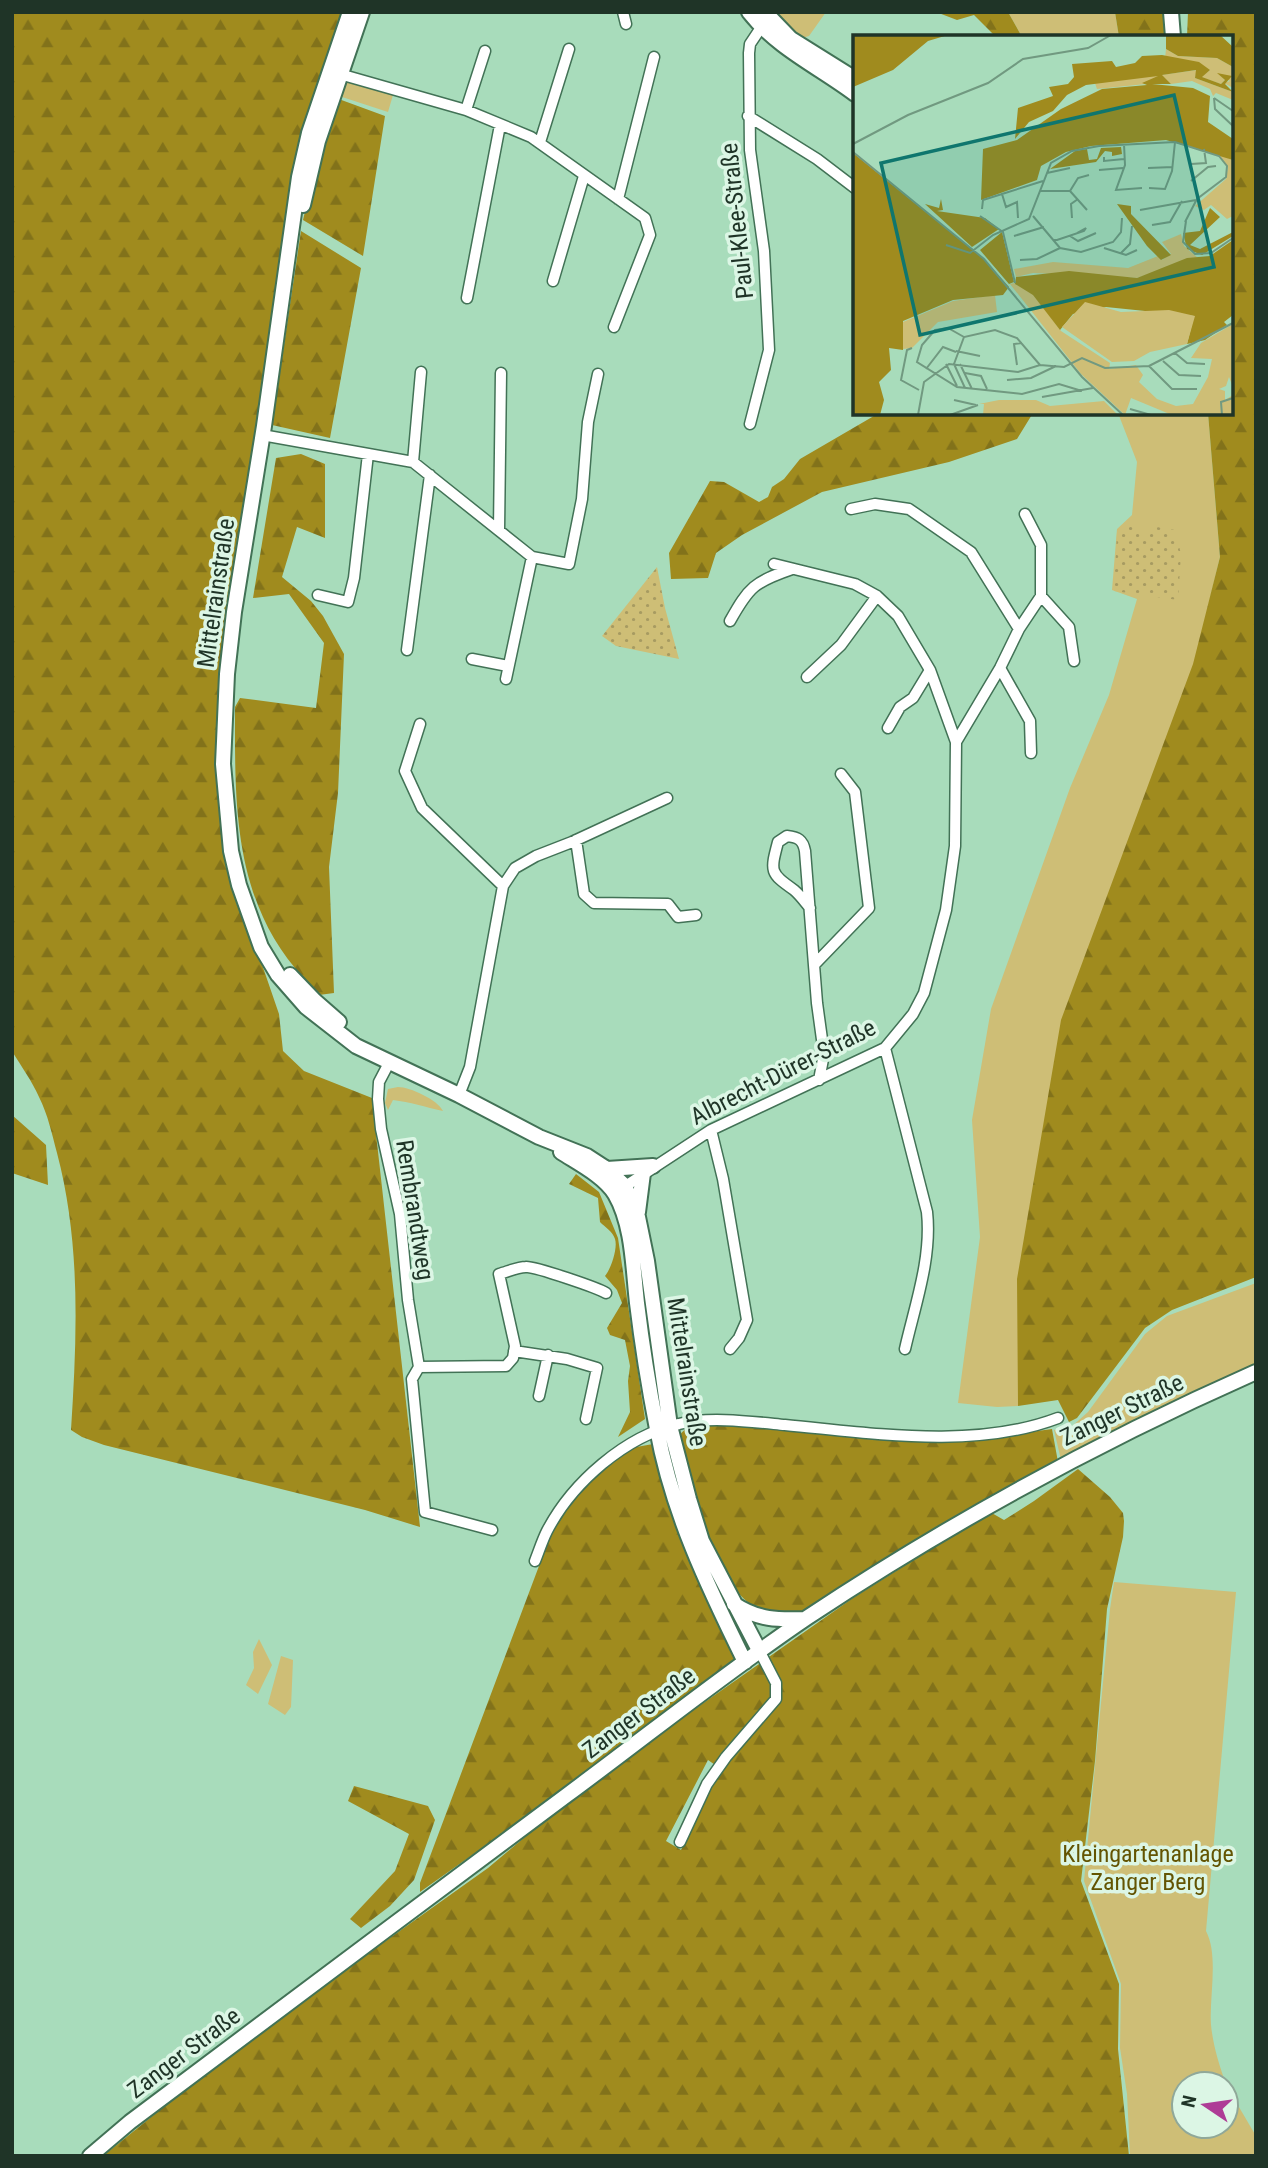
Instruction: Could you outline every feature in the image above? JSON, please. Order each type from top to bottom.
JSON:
[{"type":"street","name":"Mittelrainstraße","points":[[350,12],[286,271],[234,612],[227,674],[223,764],[231,851],[239,885],[261,947],[278,975],[306,1007],[356,1046],[539,1137],[587,1156],[607,1169],[638,1217],[647,1261],[672,1492],[711,1594],[745,1662]]},
{"type":"street","name":"Mittelrainstraße","points":[[334,73],[362,12]]},
{"type":"street","points":[[623,12],[626,24]]},
{"type":"street","points":[[749,12],[765,19],[802,60],[853,82]]},
{"type":"street","points":[[1171,12],[1173,35]]},
{"type":"street","name":"Paul-Klee-Straße","points":[[750,424],[769,350],[764,251],[748,116],[750,44],[765,19]]},
{"type":"street","points":[[540,142],[569,49]]},
{"type":"street","points":[[466,110],[485,51]]},
{"type":"street","points":[[618,199],[654,57]]},
{"type":"street","points":[[334,73],[466,110],[540,142],[645,218],[649,235],[614,327]]},
{"type":"street","points":[[748,116],[817,159],[853,186]]},
{"type":"street","points":[[467,298],[500,125]]},
{"type":"street","points":[[553,281],[584,176]]},
{"type":"street","points":[[413,462],[421,372]]},
{"type":"street","points":[[499,530],[500,373]]},
{"type":"street","points":[[262,435],[413,462],[532,556],[569,564],[582,499],[588,422],[598,374]]},
{"type":"street","points":[[318,595],[348,602],[354,578],[368,454]]},
{"type":"street","points":[[407,650],[430,475]]},
{"type":"street","points":[[851,509],[875,504],[909,509],[971,552],[1019,629]]},
{"type":"street","points":[[956,742],[1000,668],[1019,629],[1041,596],[1041,545],[1025,514]]},
{"type":"street","points":[[506,679],[532,556]]},
{"type":"street","name":"Albrecht-Dürer-Straße","points":[[620,1189],[711,1130],[885,1048],[913,1014],[924,993],[946,910],[955,846],[956,742],[930,670],[898,616],[877,596],[855,584],[774,564]]},
{"type":"street","points":[[730,621],[744,595],[762,579],[792,569]]},
{"type":"street","points":[[807,677],[841,645],[877,596]]},
{"type":"street","points":[[1041,596],[1069,627],[1074,661]]},
{"type":"street","points":[[472,659],[508,666]]},
{"type":"street","points":[[1000,668],[1030,721],[1031,754]]},
{"type":"street","points":[[888,728],[900,707],[913,698],[930,670]]},
{"type":"street","points":[[420,724],[405,771],[422,808],[503,886]]},
{"type":"street","points":[[814,965],[869,908],[855,792],[841,774]]},
{"type":"street","points":[[458,1095],[470,1067],[503,886],[515,868],[536,856],[667,798]]},
{"type":"street","points":[[810,908],[796,891],[777,879],[774,871],[776,849],[782,838],[795,837],[804,843],[824,1054],[819,1080]]},
{"type":"street","points":[[576,840],[584,894],[594,903],[668,904],[678,917],[696,915]]},
{"type":"street","points":[[885,1048],[927,1212],[929,1231],[927,1255],[905,1349]]},
{"type":"street","name":"Rembrandtweg","points":[[390,1061],[379,1082],[378,1099],[381,1129],[400,1214],[408,1300],[419,1367],[412,1379],[425,1512],[492,1530]]},
{"type":"street","points":[[711,1130],[723,1179],[747,1320],[730,1349]]},
{"type":"street","name":"Mittelrainstraße","points":[[539,1137],[620,1189]]},
{"type":"street","points":[[607,1169],[648,1169],[639,1192],[638,1217]]},
{"type":"street","name":"Mittelrainstraße","points":[[620,1189],[664,1428],[702,1541],[760,1652]]},
{"type":"street","points":[[419,1367],[506,1366],[513,1358],[515,1346],[499,1274],[528,1266],[594,1286],[606,1293]]},
{"type":"street","points":[[514,1351],[548,1355],[597,1367],[586,1419]]},
{"type":"street","points":[[539,1396],[548,1355]]},
{"type":"street","name":"Zanger Straße","points":[[90,2156],[141,2113],[806,1619],[933,1538],[1062,1465],[1175,1408],[1256,1372]]},
{"type":"street","points":[[535,1561],[559,1511],[591,1475],[627,1445],[682,1423],[739,1421],[910,1436],[1012,1431],[1032,1428],[1058,1418]]},
{"type":"street","points":[[734,1604],[753,1615],[767,1619],[806,1619]]},
{"type":"street","points":[[680,1842],[707,1784],[726,1757],[776,1699],[776,1683],[760,1652]]},
{"type":"green space","points":[[12,12],[346,12],[309,109],[295,159],[220,662],[217,789],[225,852],[237,905],[256,947],[279,1014],[283,1051],[304,1071],[372,1098],[420,1527],[365,1510],[104,1445],[71,1430],[76,1325],[74,1256],[65,1187],[42,1104],[12,1051]]},
{"type":"green space","points":[[772,12],[826,12],[809,36],[798,39]]},
{"type":"green space","points":[[936,12],[1008,12],[1021,35],[994,35],[974,15],[957,20]]},
{"type":"green space","points":[[1008,12],[1115,12],[1119,35],[1021,35]]},
{"type":"green space","points":[[1115,12],[1167,12],[1169,35],[1119,35]]},
{"type":"green space","points":[[1188,12],[1256,12],[1256,1277],[1172,1310],[1145,1328],[1077,1418],[1069,1422],[1058,1400],[1018,1406],[1017,1279],[1061,1020],[1193,664],[1220,557],[1208,415],[1233,415],[1233,35],[1187,35]]},
{"type":"green space","points":[[342,78],[393,95],[388,112],[336,95]]},
{"type":"green space","points":[[336,98],[385,116],[363,256],[303,220],[324,133]]},
{"type":"green space","points":[[301,231],[361,268],[330,438],[272,425]]},
{"type":"green space","points":[[876,415],[1032,415],[1017,439],[949,462],[822,492],[742,535],[716,553],[708,578],[671,579],[669,553],[710,481],[724,482],[759,502],[768,497],[772,487],[784,479],[800,459]]},
{"type":"green space","points":[[1119,415],[1208,415],[1220,557],[1019,1389],[1018,1406],[958,1403],[980,1237],[972,1120],[991,1009],[1070,788],[1109,695],[1137,599],[1112,590],[1117,529],[1132,515],[1137,462]]},
{"type":"green space","points":[[301,454],[325,464],[325,538],[297,527],[282,577],[311,601],[323,616],[344,654],[338,793],[329,867],[334,993],[319,995],[274,939],[253,892],[241,840],[236,787],[235,707],[240,698],[316,708],[324,643],[289,594],[253,598],[276,458]]},
{"type":"green space","points":[[1133,524],[1138,534],[1157,527],[1175,530],[1181,554],[1178,600],[1114,591],[1117,532]]},
{"type":"green space","points":[[657,567],[679,659],[616,646],[602,636]]},
{"type":"green space","points":[[398,1087],[423,1095],[443,1111],[393,1100],[388,1110],[385,1103],[388,1089]]},
{"type":"green space","points":[[12,1115],[46,1145],[48,1185],[12,1173]]},
{"type":"green space","points":[[576,1174],[599,1192],[618,1238],[645,1419],[618,1437],[630,1412],[630,1366],[625,1340],[610,1335],[607,1328],[622,1303],[617,1290],[605,1276],[610,1269],[616,1243],[613,1234],[600,1222],[598,1198],[569,1184]]},
{"type":"green space","points":[[1256,1283],[1256,1365],[1119,1428],[1061,1460],[1054,1430],[1070,1428],[1088,1412],[1145,1334],[1167,1316]]},
{"type":"green space","points":[[739,1421],[910,1437],[1002,1436],[1052,1429],[1058,1462],[965,1512],[808,1611],[778,1615],[753,1606],[733,1586],[716,1558],[703,1527],[678,1437],[683,1431],[697,1424]]},
{"type":"green space","points":[[653,1444],[685,1541],[735,1660],[567,1788],[420,1892],[420,1883],[554,1526],[587,1484],[631,1448]]},
{"type":"green space","points":[[1078,1469],[1110,1497],[1123,1513],[1123,1537],[1107,1609],[1095,1761],[1081,1881],[1119,1984],[1118,2049],[1129,2156],[103,2156],[244,2042],[488,1868],[588,1784],[853,1598],[990,1512],[1004,1520]],"holes":[[[708,1760],[721,1769],[681,1850],[666,1841]]]},
{"type":"green space","name":"Kleingartenanlage Zanger Berg","points":[[1114,1582],[1236,1592],[1206,1931],[1213,1964],[1212,2032],[1222,2070],[1170,2070],[1170,2140],[1240,2140],[1240,2109],[1256,2136],[1256,2156],[1130,2156],[1127,2094],[1120,2048],[1121,1984],[1084,1881]]},
{"type":"green space","points":[[259,1639],[272,1665],[258,1694],[246,1685],[254,1668],[253,1652]]},
{"type":"green space","points":[[281,1656],[293,1660],[291,1707],[285,1715],[268,1704]]},
{"type":"green space","points":[[354,1786],[428,1806],[435,1820],[414,1880],[390,1906],[361,1928],[350,1919],[395,1871],[409,1834],[348,1801]]}]
